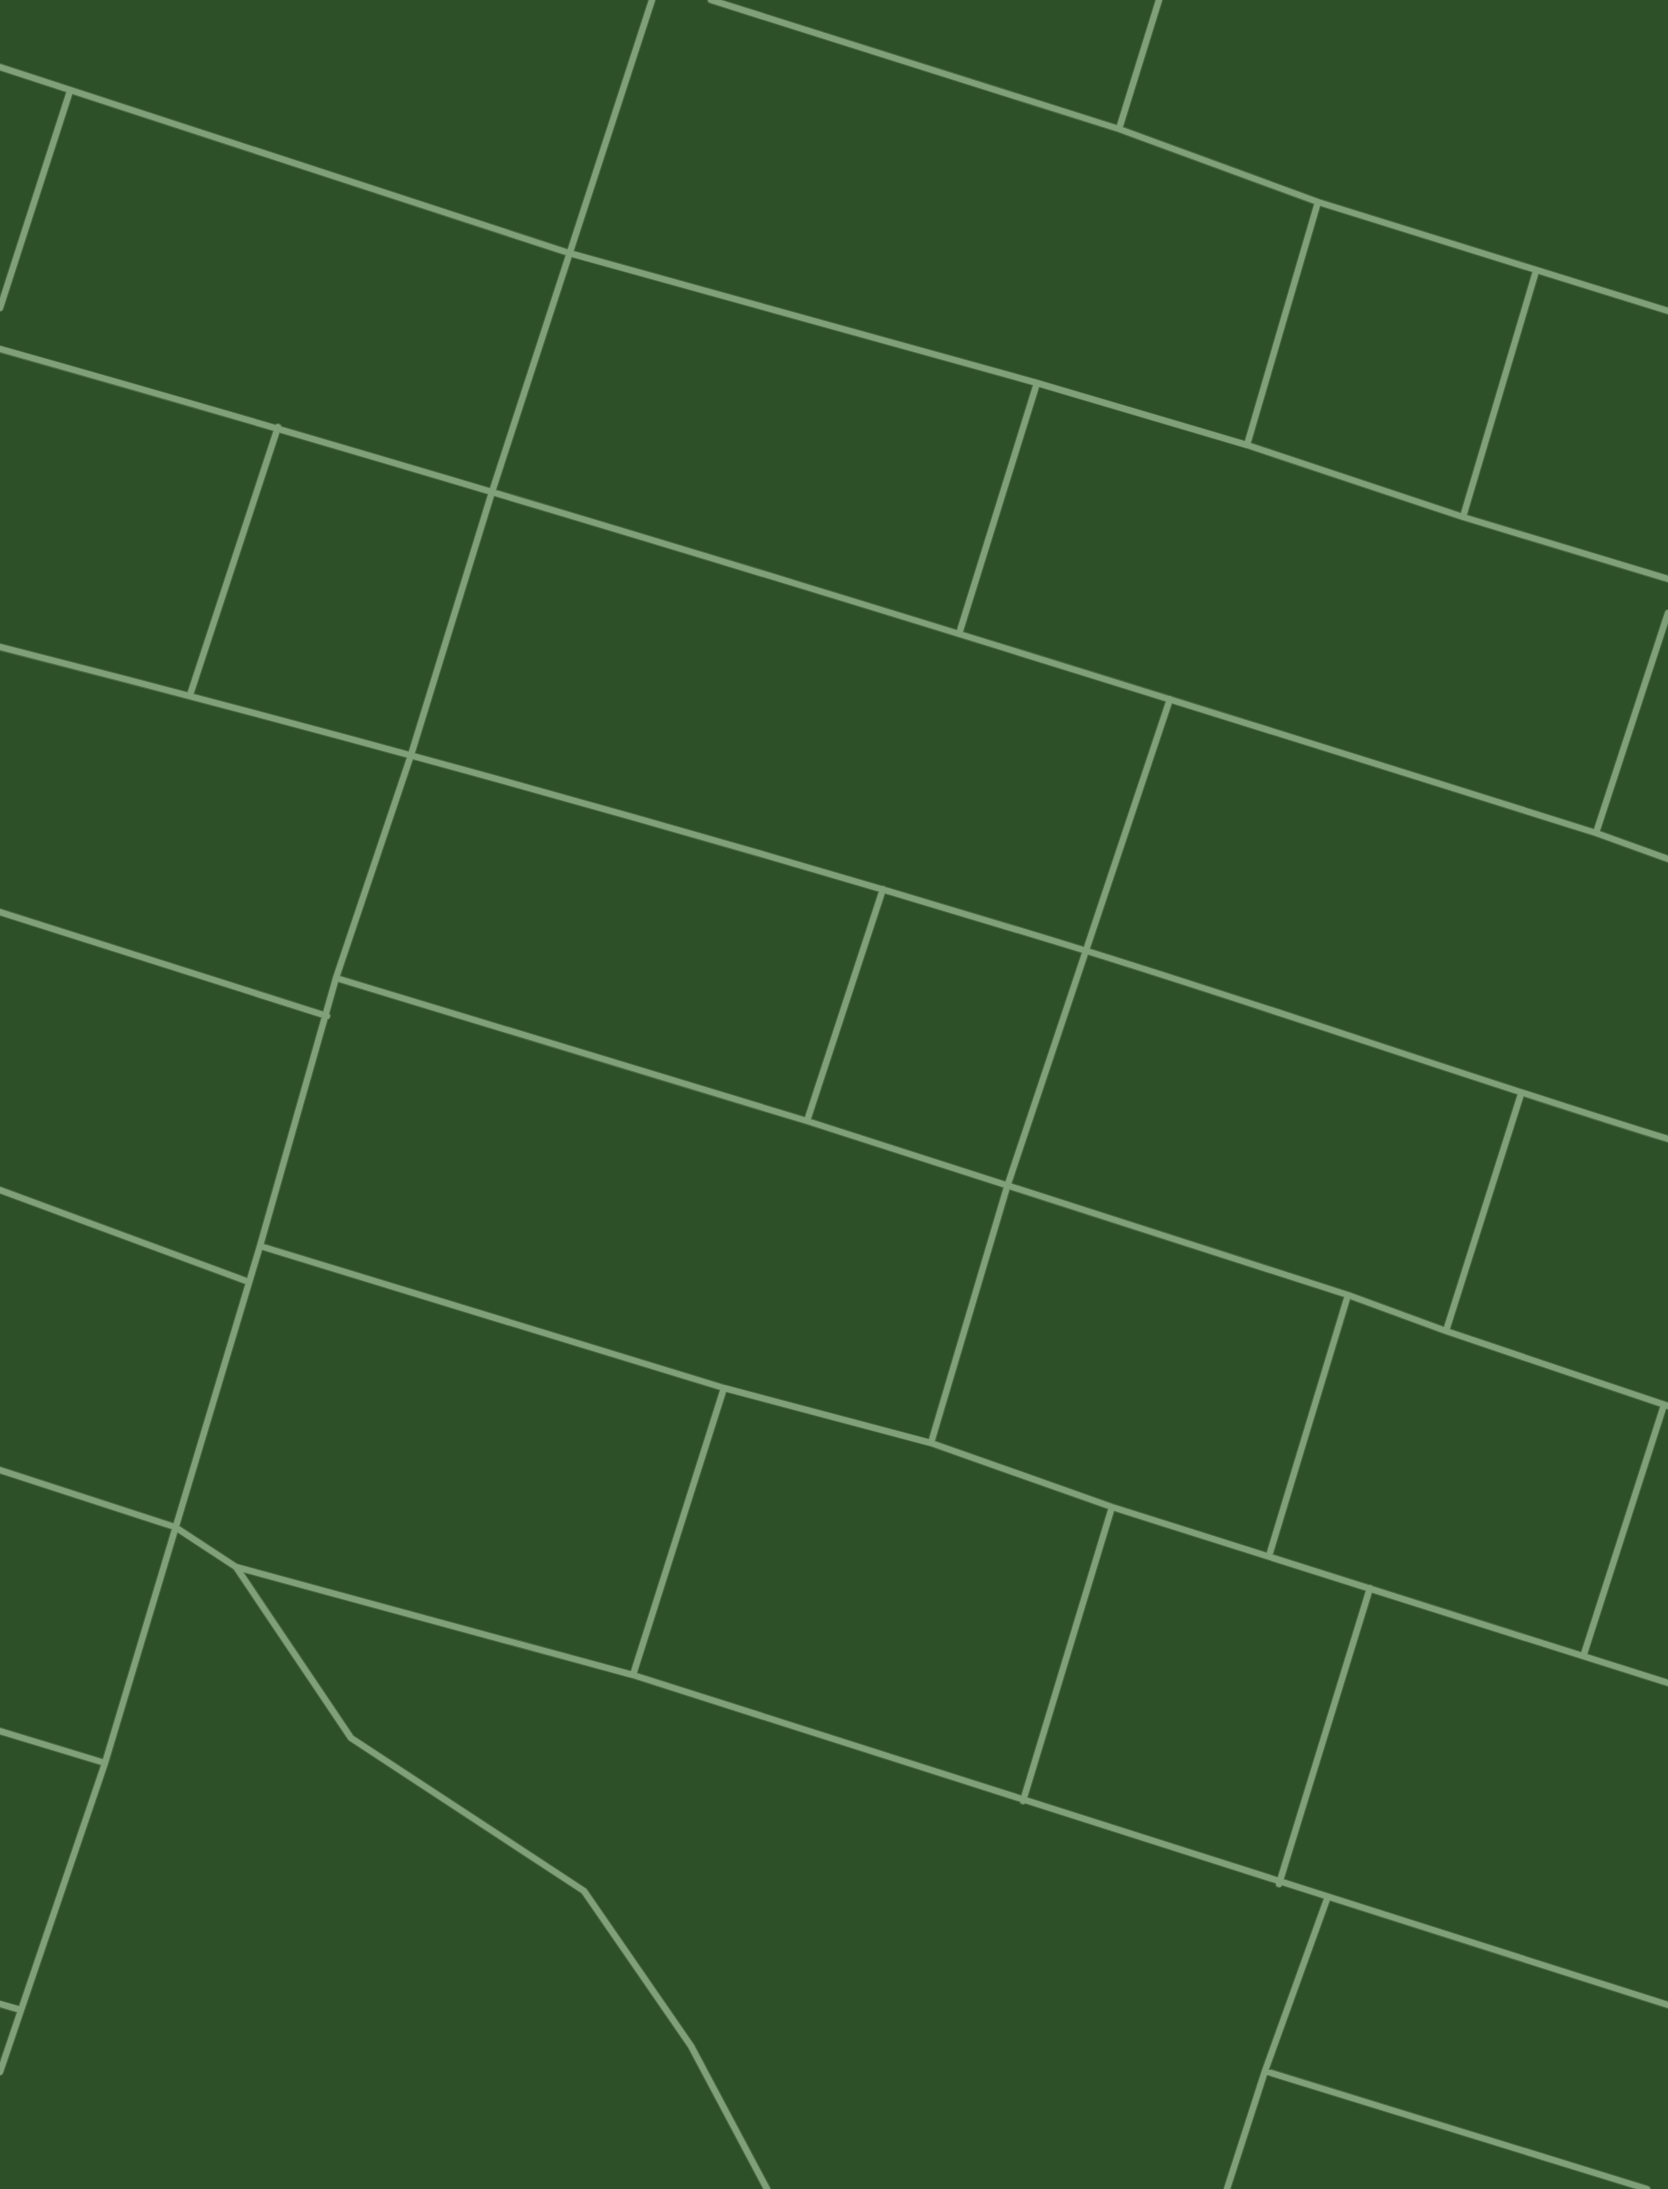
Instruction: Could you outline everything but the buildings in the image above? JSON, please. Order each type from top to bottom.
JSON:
[{"type":"street","points":[[0,2072],[105,1763],[260,1246],[336,978],[411,755],[492,492],[652,0]]},
{"type":"street","points":[[711,0],[1119,129],[1318,202],[1668,311]]},
{"type":"street","points":[[1119,129],[1159,0]]},
{"type":"street","points":[[0,67],[569,253],[1037,383],[1247,446],[1463,517],[1668,579]]},
{"type":"street","points":[[0,308],[70,91]]},
{"type":"street","points":[[1247,446],[1318,202]]},
{"type":"street","points":[[1463,517],[1536,271]]},
{"type":"street","points":[[0,349],[278,427],[959,634],[1596,833],[1668,859]]},
{"type":"street","points":[[959,634],[1037,383]]},
{"type":"street","points":[[190,695],[278,427]]},
{"type":"street","points":[[1596,833],[1668,613]]},
{"type":"street","points":[[0,647],[190,695],[411,755],[883,889],[1084,950],[1521,1094],[1668,1139]]},
{"type":"street","points":[[931,1443],[1007,1187],[1084,950],[1170,699]]},
{"type":"street","points":[[807,1121],[883,889]]},
{"type":"street","points":[[0,912],[327,1016]]},
{"type":"street","points":[[336,978],[807,1121],[1348,1295],[1666,1406],[1584,1654]]},
{"type":"street","points":[[1446,1331],[1521,1094]]},
{"type":"street","points":[[0,1190],[249,1282]]},
{"type":"street","points":[[260,1246],[724,1388],[931,1443],[1112,1507],[1584,1654],[1668,1683]]},
{"type":"street","points":[[1269,1556],[1348,1295]]},
{"type":"street","points":[[633,1675],[724,1388]]},
{"type":"street","points":[[0,1470],[175,1527],[236,1567],[633,1675],[1279,1884],[1668,2006]]},
{"type":"street","points":[[1023,1801],[1112,1507]]},
{"type":"street","points":[[236,1567],[351,1738],[584,1891],[691,2046],[767,2189]]},
{"type":"street","points":[[1279,1884],[1370,1588]]},
{"type":"street","points":[[0,1731],[105,1763]]},
{"type":"street","points":[[1227,2189],[1265,2071],[1327,1899]]},
{"type":"street","points":[[0,2004],[21,2010]]},
{"type":"street","points":[[1265,2071],[1647,2189]]}]
